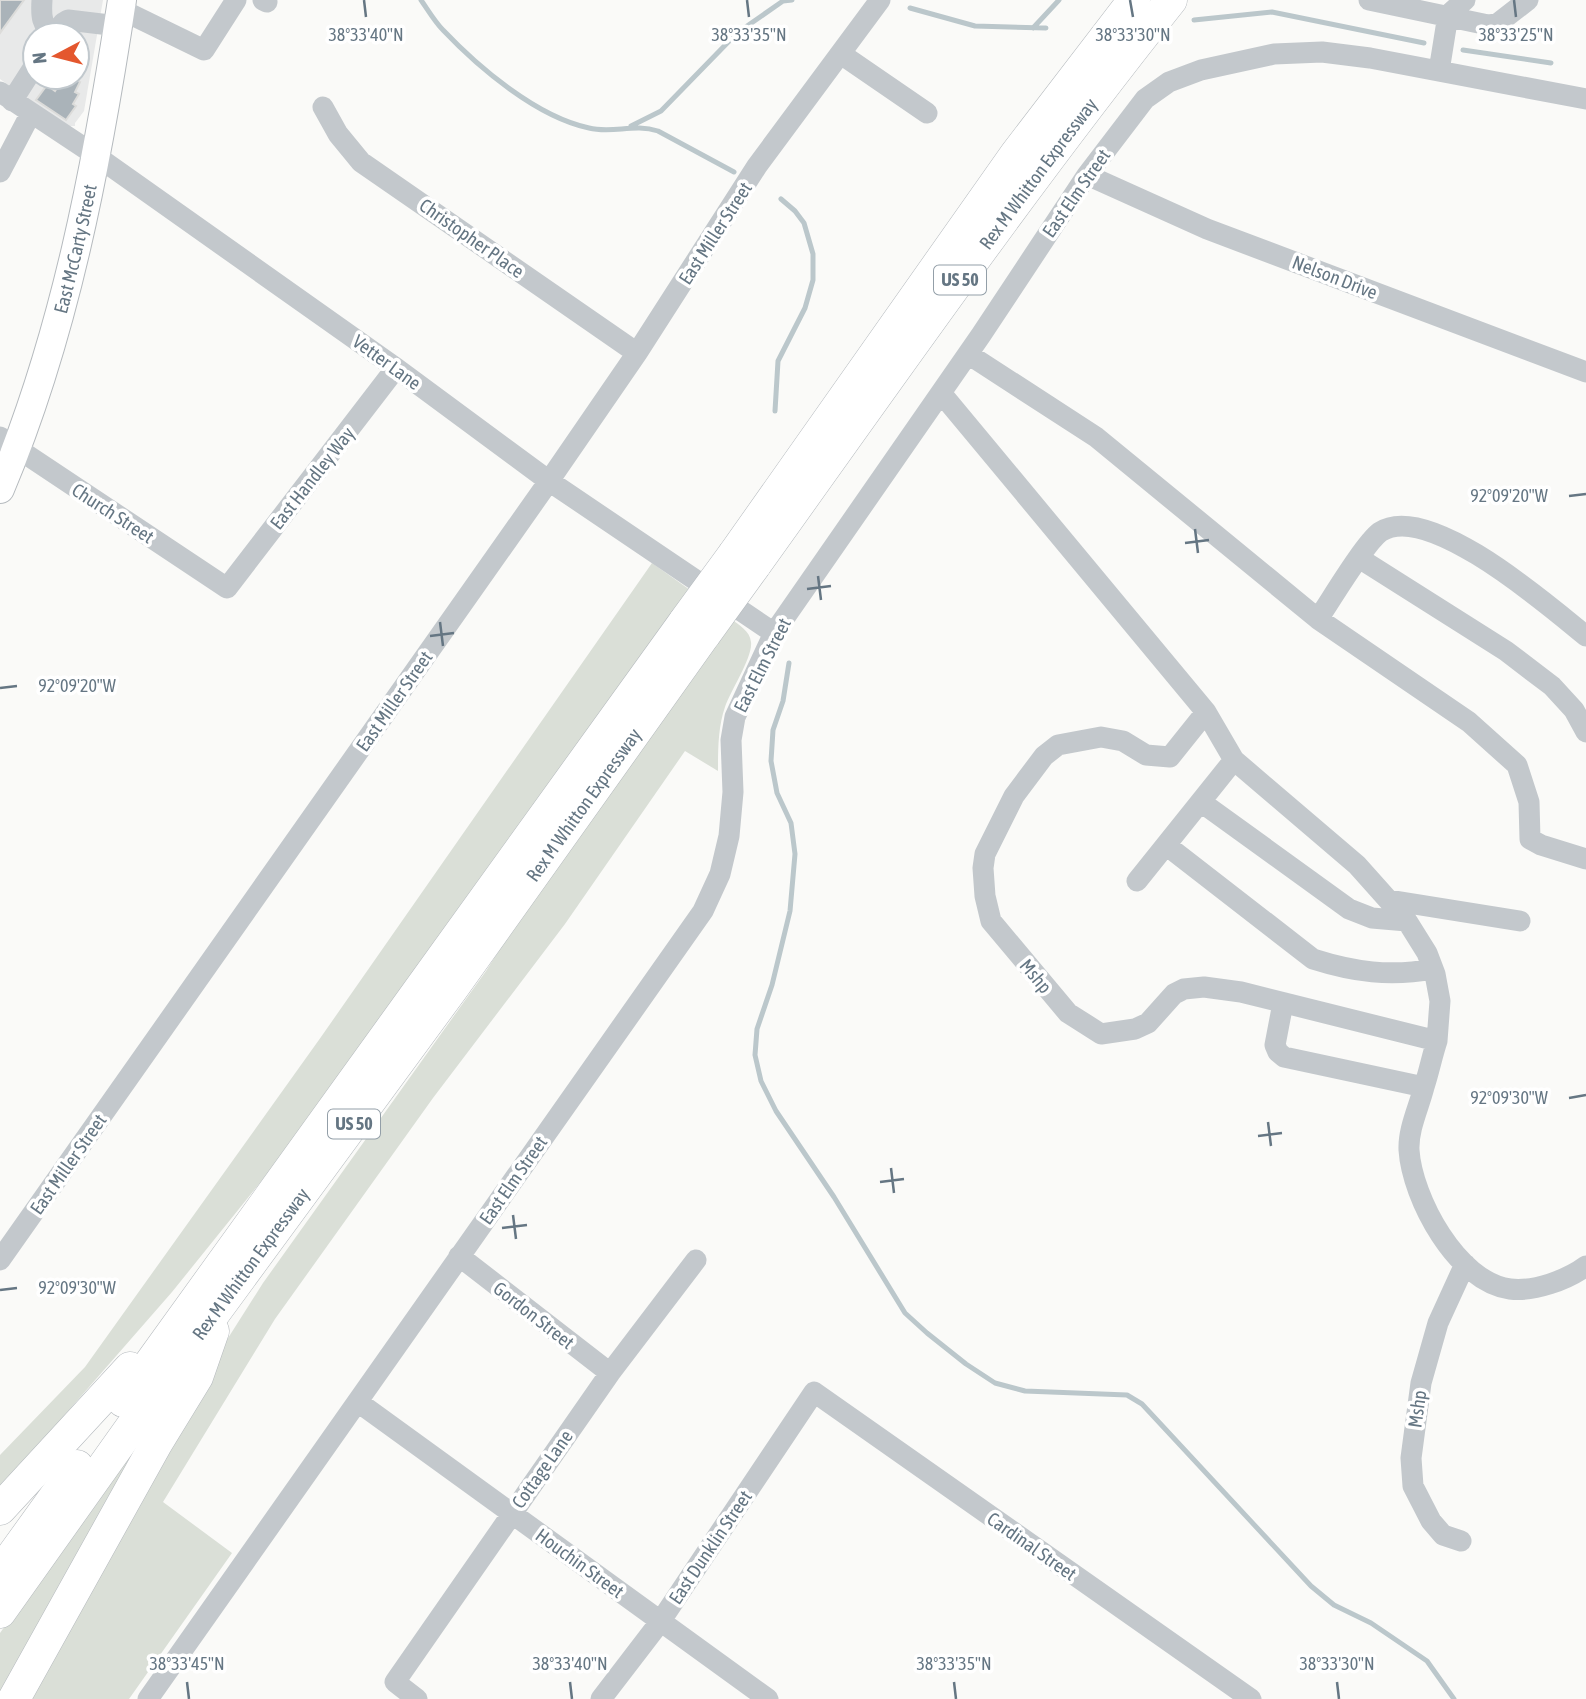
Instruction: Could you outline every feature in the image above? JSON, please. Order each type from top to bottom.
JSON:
[{"type":"highway","name":"Rex M Whitton Expressway","points":[[744,560],[1016,155],[1134,0]]},
{"type":"highway","name":"Rex M Whitton Expressway","points":[[0,1573],[452,989],[695,627],[1171,0]]},
{"type":"highway","name":"Rex M Whitton Expressway","points":[[0,1612],[215,1294]]},
{"type":"highway","points":[[0,1509],[215,1294]]},
{"type":"highway","points":[[14,1699],[156,1444],[197,1377],[215,1294]]},
{"type":"main road","name":"East McCarty Street","points":[[0,489],[8,443],[37,393],[70,268],[95,155],[120,11]]},
{"type":"street","points":[[42,0],[43,21]]},
{"type":"street","points":[[66,21],[120,11],[204,50],[236,0]]},
{"type":"street","name":"East Miller Street","points":[[0,1260],[549,481],[637,353],[757,166],[880,0]]},
{"type":"street","points":[[1368,0],[1398,3],[1488,25],[1497,24],[1528,0]]},
{"type":"street","points":[[1439,71],[1448,15],[1465,0]]},
{"type":"street","name":"East Elm Street","points":[[148,1699],[703,911],[720,874],[729,836],[735,717],[743,695],[774,634],[968,354],[1087,175],[1145,99],[1169,82],[1201,70],[1274,54],[1322,52],[1370,58],[1586,98]]},
{"type":"street","points":[[841,54],[928,113]]},
{"type":"street","points":[[6,96],[21,80]]},
{"type":"street","name":"Vetter Lane","points":[[6,96],[95,155],[396,368],[549,481],[774,634]]},
{"type":"street","name":"Christopher Place","points":[[323,107],[338,134],[361,162],[637,353]]},
{"type":"street","points":[[0,172],[31,113]]},
{"type":"street","name":"Nelson Drive","points":[[1087,175],[1207,229],[1586,372]]},
{"type":"street","points":[[968,354],[1096,437],[1318,619],[1469,722],[1517,765],[1529,802],[1530,839],[1586,859]]},
{"type":"street","name":"East Handley Way","points":[[227,588],[396,368]]},
{"type":"street","points":[[941,393],[1206,712],[1234,760],[1357,865],[1407,921],[1427,953],[1440,1001],[1437,1041],[1409,1145],[1411,1172],[1439,1232],[1458,1259],[1489,1281],[1510,1289],[1558,1280],[1586,1266]]},
{"type":"street","name":"Church Street","points":[[8,443],[227,588]]},
{"type":"street","points":[[1318,619],[1359,558],[1381,532],[1397,527],[1412,527],[1457,542],[1508,573],[1586,636]]},
{"type":"street","points":[[1359,558],[1506,651],[1552,686],[1574,710],[1586,732]]},
{"type":"street","name":"Mshp","points":[[1206,712],[1170,757],[1146,755],[1123,741],[1101,737],[1058,745],[1044,756],[1014,796],[985,854],[983,868],[986,905],[991,921],[1001,936],[1068,1013],[1101,1034],[1135,1029],[1148,1023],[1174,994],[1184,989],[1204,987],[1221,988],[1437,1041]]},
{"type":"street","points":[[1137,881],[1234,760]]},
{"type":"street","points":[[1200,802],[1349,909],[1372,918],[1407,921]]},
{"type":"street","points":[[1166,845],[1312,959],[1338,967],[1384,973],[1405,974],[1433,969]]},
{"type":"street","points":[[1389,900],[1520,921]]},
{"type":"street","points":[[1283,1003],[1275,1045],[1284,1057],[1424,1087]]},
{"type":"street","name":"Gordon Street","points":[[459,1256],[610,1373]]},
{"type":"street","name":"Cottage Lane","points":[[417,1699],[395,1682],[610,1373],[696,1260]]},
{"type":"street","name":"Mshp","points":[[1461,1541],[1443,1535],[1431,1521],[1413,1486],[1410,1458],[1421,1383],[1438,1323],[1465,1264]]},
{"type":"street","name":"East Dunklin Street","points":[[601,1699],[660,1622],[814,1392]]},
{"type":"street","name":"Cardinal Street","points":[[814,1392],[1251,1699]]},
{"type":"street","name":"Houchin Street","points":[[358,1402],[768,1699]]},
{"type":"shaded area","points":[[0,0],[103,0],[91,70],[91,21],[21,21],[21,91],[87,91],[84,111],[75,126],[60,122],[0,79]]},
{"type":"shaded area","points":[[652,563],[690,590],[276,1163],[172,1292],[0,1489],[0,1455],[85,1367],[321,1037]]},
{"type":"shaded area","points":[[731,619],[749,635],[751,648],[723,715],[718,771],[685,751],[565,924],[433,1098],[275,1319],[163,1502],[232,1553],[129,1699],[21,1699],[183,1409],[263,1283],[486,971],[552,867]]},
{"type":"shaded area","points":[[156,1415],[0,1699],[0,1633]]},
{"type":"building","points":[[0,0],[24,0],[0,33]]},
{"type":"building","points":[[43,91],[76,91],[79,94],[73,104],[76,106],[66,120],[36,100]]},
{"type":"waterway","points":[[421,0],[457,45],[491,75],[549,113],[598,130],[640,128],[658,131],[734,172]]},
{"type":"waterway","points":[[631,126],[661,111],[737,33],[783,1],[792,0]]},
{"type":"waterway","points":[[1033,28],[1059,0]]},
{"type":"waterway","points":[[910,8],[975,26],[1046,28]]},
{"type":"waterway","points":[[1194,20],[1272,12],[1424,43]]},
{"type":"waterway","points":[[1463,50],[1551,63]]},
{"type":"waterway","points":[[775,411],[778,361],[805,308],[813,280],[813,254],[804,223],[781,199]]},
{"type":"waterway","points":[[789,663],[783,701],[773,730],[771,761],[777,793],[791,823],[795,854],[790,911],[772,985],[757,1029],[755,1055],[761,1081],[776,1111],[834,1197],[905,1313],[966,1364],[995,1383],[1025,1391],[1127,1395],[1142,1404],[1311,1586],[1334,1605],[1371,1623],[1427,1661],[1454,1699]]}]
